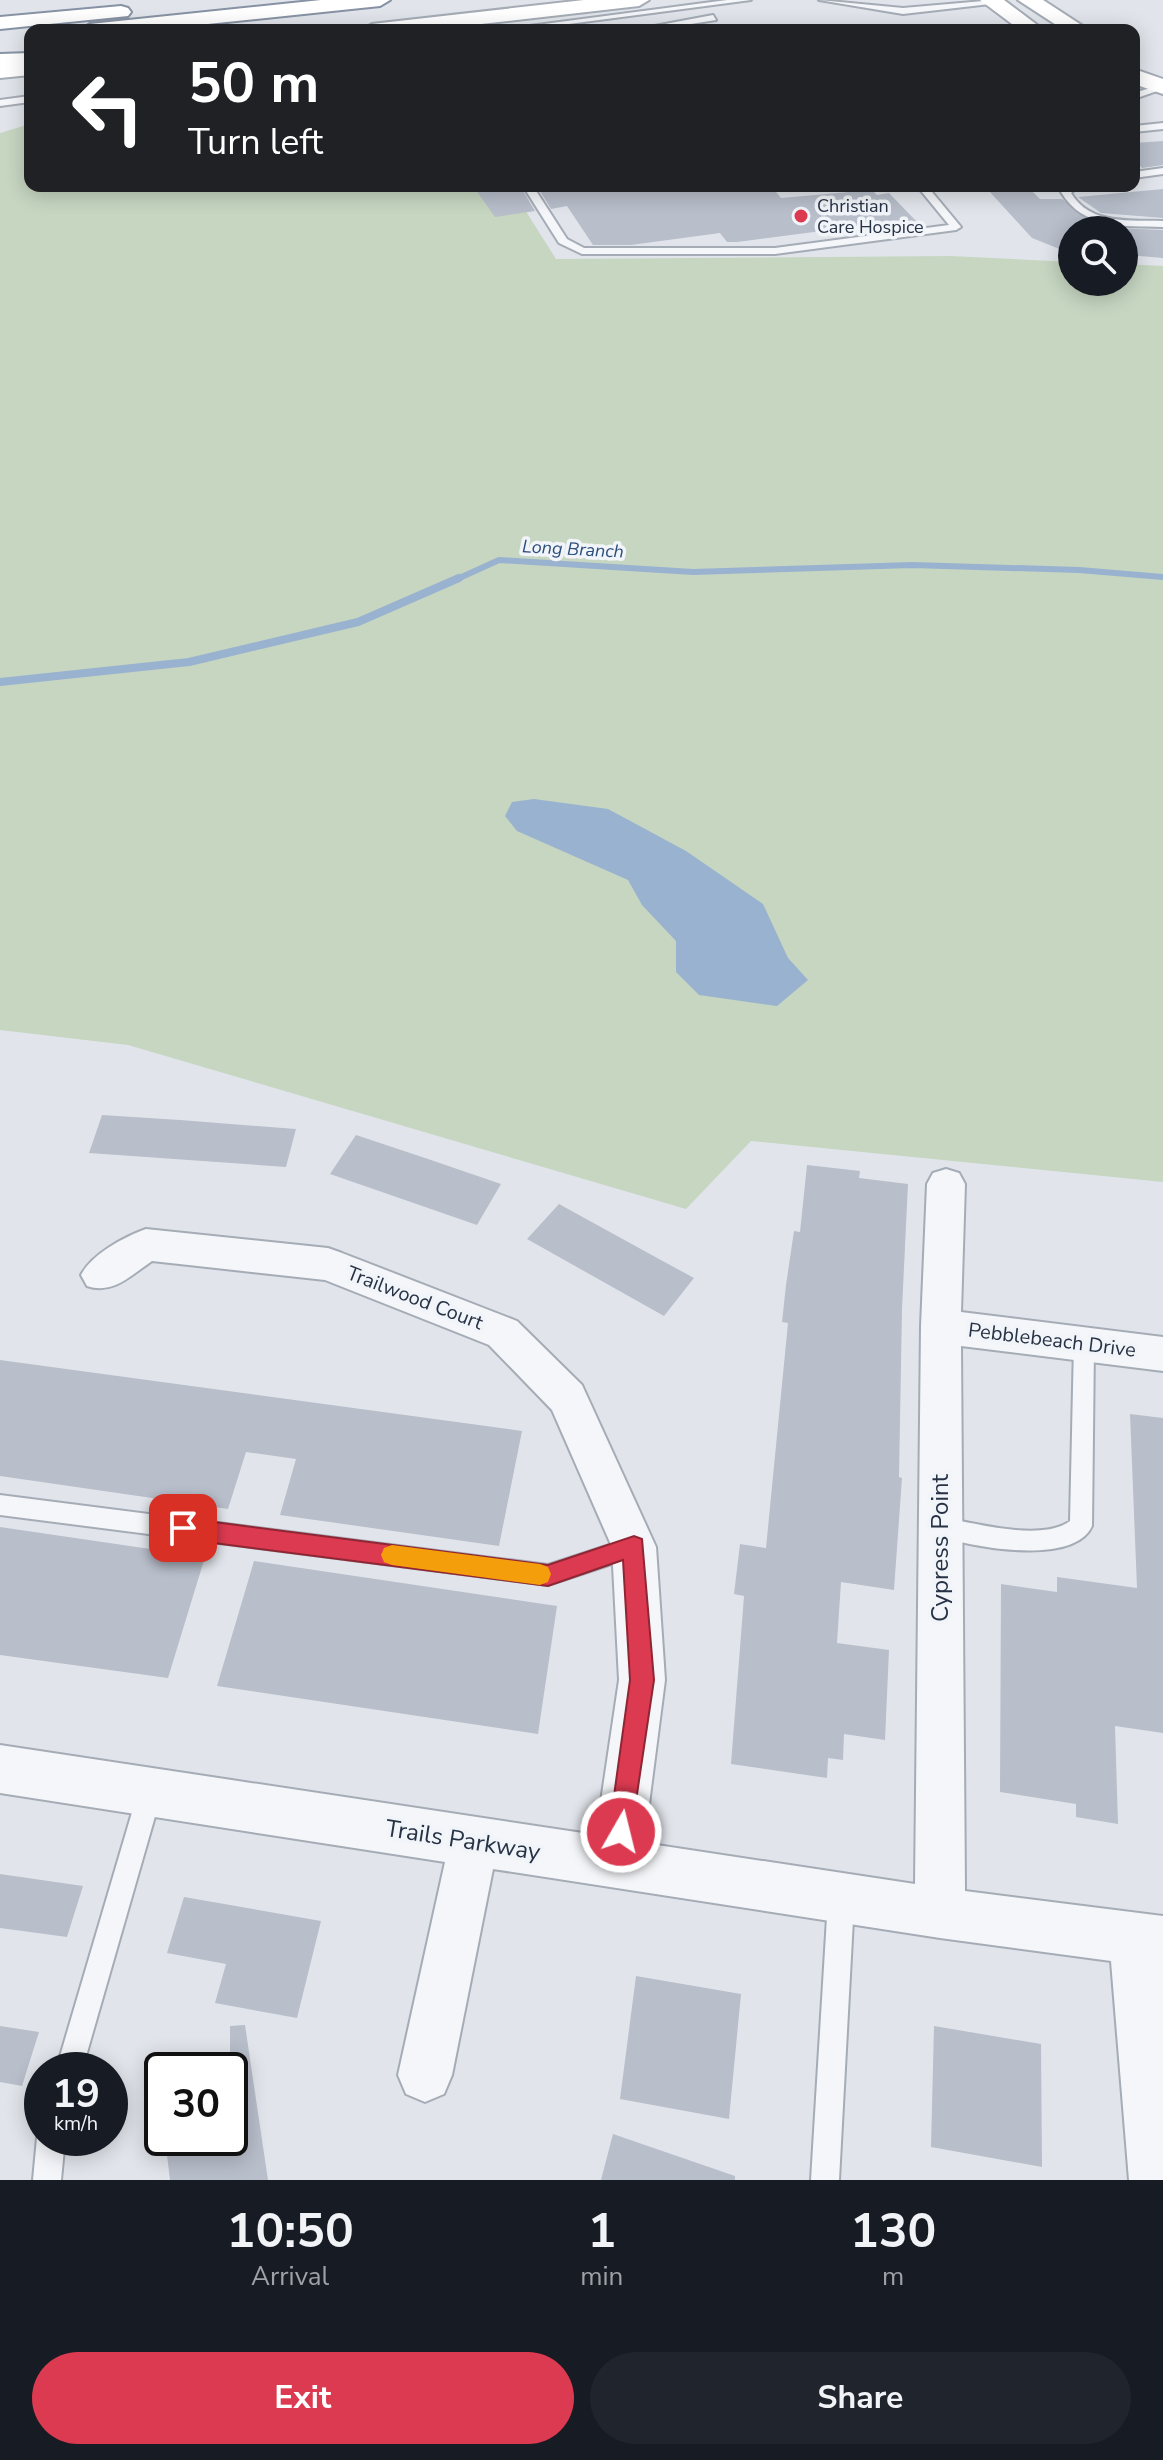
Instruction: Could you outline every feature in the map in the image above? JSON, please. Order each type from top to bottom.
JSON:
[{"type":"main road","points":[[0,2],[22,0]]},
{"type":"main road","points":[[0,23],[235,0]]},
{"type":"main road","points":[[148,24],[380,0]]},
{"type":"main road","points":[[430,24],[639,0]]},
{"type":"main road","points":[[992,2],[1019,0]]},
{"type":"main road","points":[[1028,0],[1069,24]]},
{"type":"main road","points":[[992,2],[1025,24]]},
{"type":"main road","points":[[0,39],[24,37]]},
{"type":"main road","points":[[0,61],[24,59]]},
{"type":"main road","points":[[1140,62],[1163,82]]},
{"type":"main road","points":[[0,71],[24,69]]},
{"type":"main road","points":[[1140,77],[1163,82]]},
{"type":"street","name":"Cypress Point","points":[[940,1913],[941,1326],[946,1184]]},
{"type":"street","name":"Trailwood Court","points":[[101,1275],[146,1245],[328,1264],[503,1333],[567,1398],[634,1547],[642,1680],[617,1863]]},
{"type":"street","name":"Pebblebeach Drive","points":[[941,1326],[1163,1354]]},
{"type":"street","name":"Trails Parkway","points":[[0,1769],[940,1913],[1149,1940]]},
{"type":"street","points":[[425,2075],[474,1842]]},
{"type":"street","points":[[1149,1940],[1157,2180]]},
{"type":"lane","points":[[551,24],[747,0]]},
{"type":"lane","points":[[823,0],[916,11],[992,2]]},
{"type":"lane","points":[[916,11],[923,23]]},
{"type":"lane","points":[[659,24],[713,18]]},
{"type":"lane","points":[[1140,93],[1163,82]]},
{"type":"lane","points":[[0,103],[24,100]]},
{"type":"lane","points":[[1140,128],[1163,126]]},
{"type":"lane","points":[[1140,174],[1163,171]]},
{"type":"lane","points":[[532,192],[563,241],[582,251],[775,251],[956,227],[927,192]]},
{"type":"lane","points":[[1066,192],[1070,204],[1084,213],[1112,222],[1163,224]]},
{"type":"lane","points":[[940,1527],[1050,1542],[1072,1537],[1081,1526],[1084,1344]]},
{"type":"lane","points":[[0,1505],[548,1575],[634,1547]]},
{"type":"lane","points":[[74,2052],[151,1790]]},
{"type":"lane","points":[[825,2180],[842,1898]]},
{"type":"lane","points":[[47,2180],[49,2156]]},
{"type":"green space","points":[[24,126],[24,192],[514,192],[556,259],[951,256],[1058,261],[1058,296],[1138,296],[1138,265],[1163,266],[1163,1182],[751,1141],[686,1209],[128,1045],[0,1030],[0,133]]},
{"type":"water","points":[[534,799],[608,809],[686,851],[763,904],[788,958],[808,980],[777,1006],[699,995],[676,972],[676,941],[642,905],[628,880],[517,831],[505,816],[512,802]]},
{"type":"building","points":[[1163,141],[1163,165],[1142,168],[1140,143]]},
{"type":"building","points":[[1163,189],[1163,218],[1101,213],[1078,197],[1140,192]]},
{"type":"building","points":[[477,192],[524,192],[535,211],[495,217]]},
{"type":"building","name":"Christian Care Hospice","points":[[541,192],[776,192],[781,198],[874,192],[877,195],[889,193],[918,223],[871,229],[868,225],[737,242],[727,242],[720,233],[631,245],[593,245],[567,206],[551,209]]},
{"type":"building","points":[[990,192],[1033,192],[1040,199],[1062,199],[1084,216],[1058,216],[1058,248],[1032,238]]},
{"type":"building","points":[[1138,229],[1163,230],[1163,258],[1138,256]]},
{"type":"building","points":[[102,1115],[296,1129],[286,1167],[89,1153]]},
{"type":"building","points":[[356,1135],[501,1184],[477,1225],[330,1174]]},
{"type":"building","points":[[807,1165],[860,1171],[859,1178],[908,1184],[902,1309],[899,1477],[902,1478],[894,1590],[841,1582],[837,1643],[889,1650],[885,1740],[844,1734],[843,1760],[828,1758],[827,1778],[731,1764],[744,1596],[734,1594],[740,1544],[766,1548],[788,1323],[782,1322],[794,1231],[800,1232]]},
{"type":"building","points":[[559,1204],[694,1278],[664,1316],[527,1239]]},
{"type":"building","points":[[0,1360],[522,1431],[499,1546],[280,1515],[296,1459],[246,1452],[228,1509],[0,1476]]},
{"type":"building","points":[[1130,1414],[1163,1418],[1163,1733],[1115,1726],[1118,1824],[1076,1817],[1076,1804],[1000,1792],[1001,1584],[1057,1592],[1057,1577],[1137,1588]]},
{"type":"building","points":[[0,1527],[205,1557],[168,1678],[0,1655]]},
{"type":"building","points":[[254,1561],[557,1606],[538,1734],[217,1686]]},
{"type":"building","points":[[0,1874],[83,1886],[67,1937],[0,1928]]},
{"type":"building","points":[[184,1897],[321,1921],[297,2018],[215,2003],[226,1964],[167,1953]]},
{"type":"building","points":[[636,1976],[741,1994],[729,2119],[620,2099]]},
{"type":"building","points":[[245,2025],[268,2180],[170,2180],[167,2156],[248,2156],[248,2052],[230,2052],[230,2026]]},
{"type":"building","points":[[0,2026],[39,2032],[33,2052],[24,2052],[22,2086],[0,2082]]},
{"type":"building","points":[[934,2026],[1041,2044],[1042,2167],[931,2147]]},
{"type":"building","points":[[613,2134],[735,2176],[735,2180],[601,2180]]},
{"type":"waterway","name":"Long Branch","points":[[455,580],[499,560],[693,572],[912,565],[1079,570],[1163,577]]},
{"type":"waterway","name":"Long Branch","points":[[0,682],[189,662],[358,622],[459,578]]},
{"type":"slow traffic","points":[[392,1555],[540,1574]]},
{"type":"place","name":"Christian Care Hospice","points":[[801,216]]},
{"type":"route","points":[[183,1528],[548,1575],[634,1547],[642,1680],[621,1832]]}]
